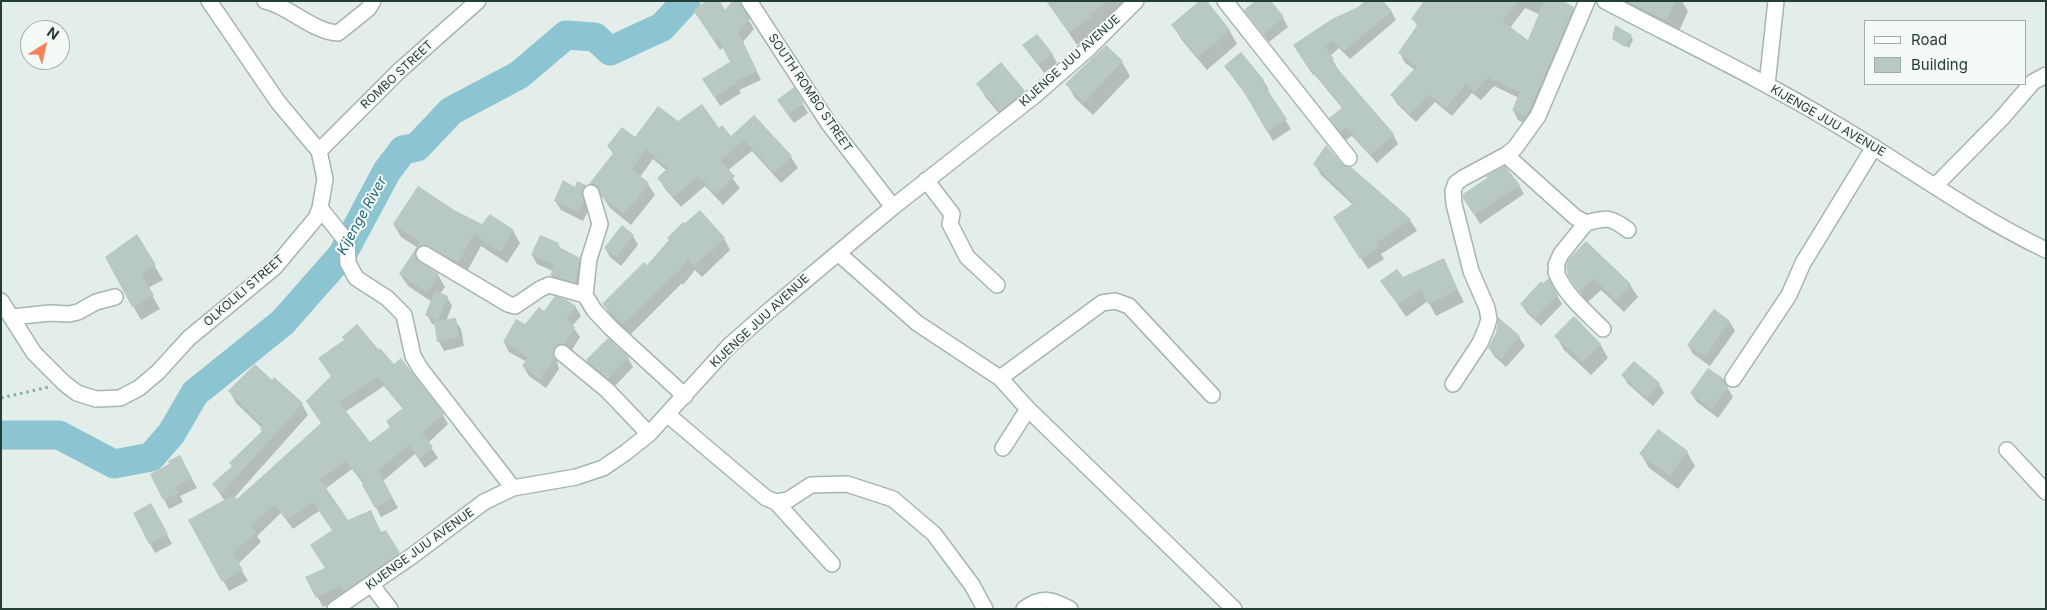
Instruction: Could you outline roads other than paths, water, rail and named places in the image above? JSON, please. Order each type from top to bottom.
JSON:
[{"type":"street","name":"OLKOLILI STREET","points":[[1,301],[34,353],[64,383],[77,393],[96,399],[120,398],[139,388],[158,372],[189,338],[275,267],[323,212],[325,179],[319,152],[278,102],[209,1]]},
{"type":"street","points":[[265,1],[278,4],[328,32],[338,33],[368,9],[374,1]]},
{"type":"street","name":"ROMBO STREET","points":[[319,152],[399,70],[478,1]]},
{"type":"street","name":"SOUTH ROMBO STREET","points":[[749,1],[829,124],[893,207]]},
{"type":"street","name":"KIJENGE JUU AVENUE","points":[[335,609],[484,502],[513,488],[576,477],[603,468],[625,453],[649,434],[668,415],[729,346],[796,287],[893,207],[1034,96],[1088,49],[1136,1]]},
{"type":"street","points":[[1225,1],[1349,158]]},
{"type":"street","points":[[1453,384],[1480,343],[1489,319],[1471,271],[1454,204],[1453,191],[1456,184],[1463,178],[1506,155],[1515,148],[1538,116],[1587,1]]},
{"type":"street","name":"KIJENGE JUU AVENUE","points":[[1605,1],[1767,85],[1874,147],[1986,218],[2046,250]]},
{"type":"street","points":[[1767,85],[1776,1]]},
{"type":"street","points":[[1935,186],[2001,119],[2033,82],[2046,75]]},
{"type":"street","points":[[1733,379],[1789,295],[1803,263],[1874,147]]},
{"type":"street","points":[[1506,155],[1575,218],[1586,223]]},
{"type":"street","points":[[926,180],[952,214],[950,224],[967,257],[997,286]]},
{"type":"street","points":[[591,193],[600,224],[589,260],[585,295],[594,310],[611,328],[685,396]]},
{"type":"street","points":[[323,212],[347,242],[348,263],[356,278],[387,298],[404,315],[413,356],[420,368],[513,488]]},
{"type":"street","points":[[1603,329],[1576,302],[1559,280],[1556,265],[1561,254],[1586,223],[1602,218],[1615,220],[1628,230]]},
{"type":"street","points":[[838,253],[917,323],[1000,378],[1028,409],[1234,609]]},
{"type":"street","points":[[424,254],[508,304],[515,306],[549,285],[585,295]]},
{"type":"street","points":[[12,316],[50,313],[70,314],[78,312],[96,302],[115,297]]},
{"type":"street","points":[[1000,378],[1102,303],[1115,301],[1129,306],[1212,395]]},
{"type":"street","points":[[562,353],[608,390],[649,434]]},
{"type":"street","points":[[1003,448],[1028,409]]},
{"type":"street","points":[[668,415],[766,498],[776,502],[832,564]]},
{"type":"street","points":[[2007,450],[2046,492]]},
{"type":"street","points":[[776,502],[788,500],[812,485],[847,484],[893,499],[934,534],[972,585],[986,609]]},
{"type":"street","points":[[371,584],[390,609]]},
{"type":"street","points":[[1024,609],[1040,600],[1054,600],[1070,609]]},
{"type":"waterway","name":"Kijenge River","points":[[1,435],[59,435],[114,464],[151,457],[171,434],[195,393],[283,322],[342,255],[387,171],[403,150],[417,147],[451,111],[519,75],[566,35],[595,37],[610,51],[662,27],[686,1]]}]
